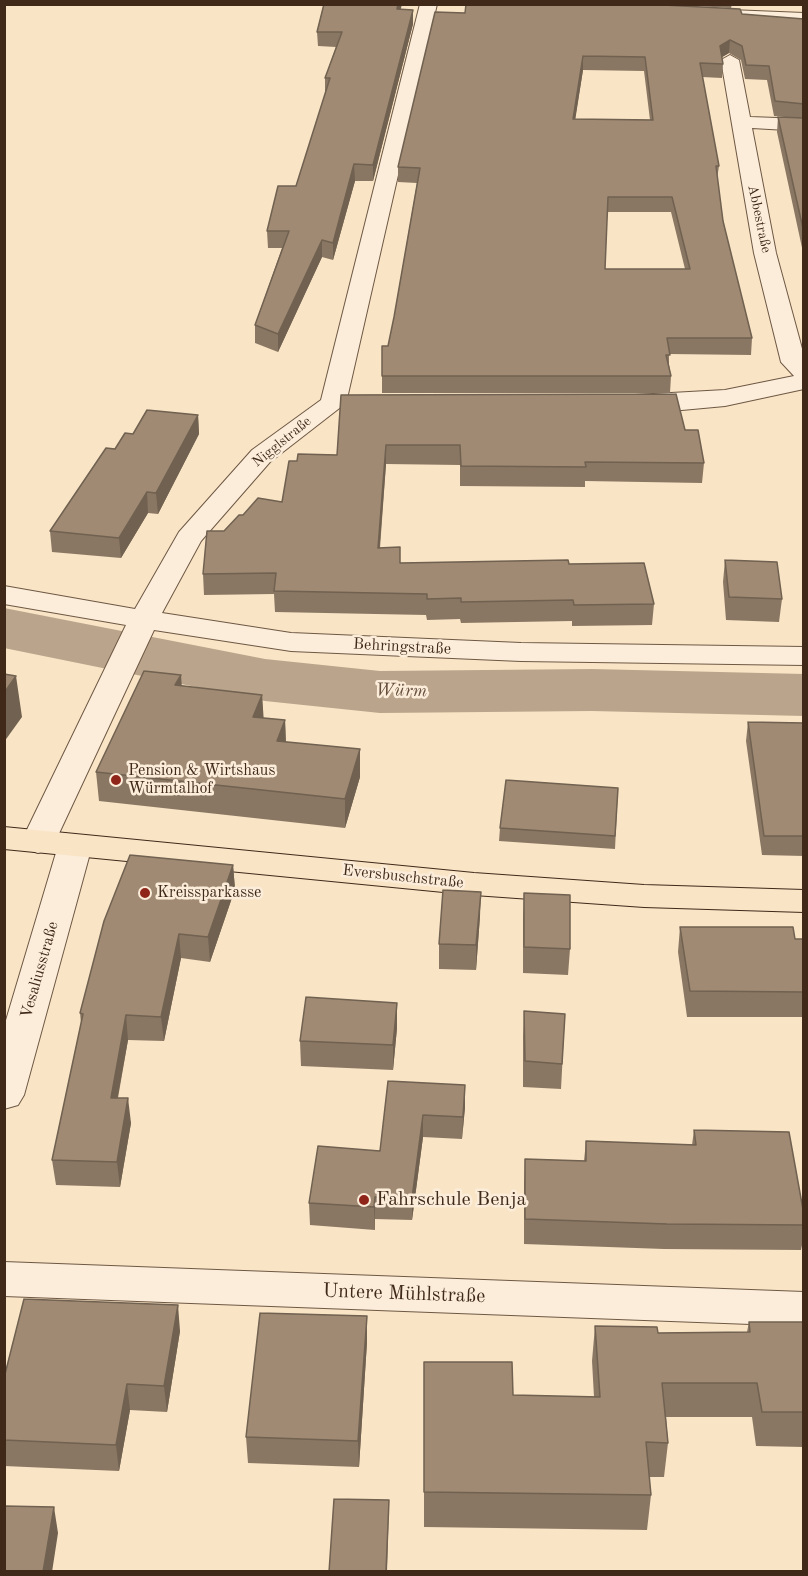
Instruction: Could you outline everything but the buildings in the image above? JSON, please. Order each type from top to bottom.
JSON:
[{"type":"main road","name":"Eversbuschstraße","points":[[4,838],[486,885],[644,896],[804,901]]},
{"type":"street","name":"Nigglstraße","points":[[38,842],[142,626],[189,538],[213,507],[261,456],[345,403],[429,4]]},
{"type":"street","points":[[738,4],[804,18]]},
{"type":"street","points":[[716,11],[804,18]]},
{"type":"street","name":"Abbestraße","points":[[730,60],[770,270],[793,362],[804,372]]},
{"type":"street","points":[[740,122],[804,125]]},
{"type":"street","points":[[615,403],[699,401],[804,381]]},
{"type":"street","name":"Behringstraße","points":[[4,595],[142,626],[291,642],[521,652],[804,656]]},
{"type":"street","name":"Vesaliusstraße","points":[[4,1095],[75,846]]},
{"type":"street","name":"Untere Mühlstraße","points":[[4,1279],[804,1309]]},
{"type":"waterway","name":"Würm","points":[[4,628],[265,680],[380,692],[592,690],[804,695]]},
{"type":"place","name":"Pension & Wirtshaus Würmtalhof","points":[[116,780]]},
{"type":"place","name":"Kreissparkasse","points":[[145,893]]},
{"type":"place","name":"Fahrschule Benja","points":[[364,1200]]}]
